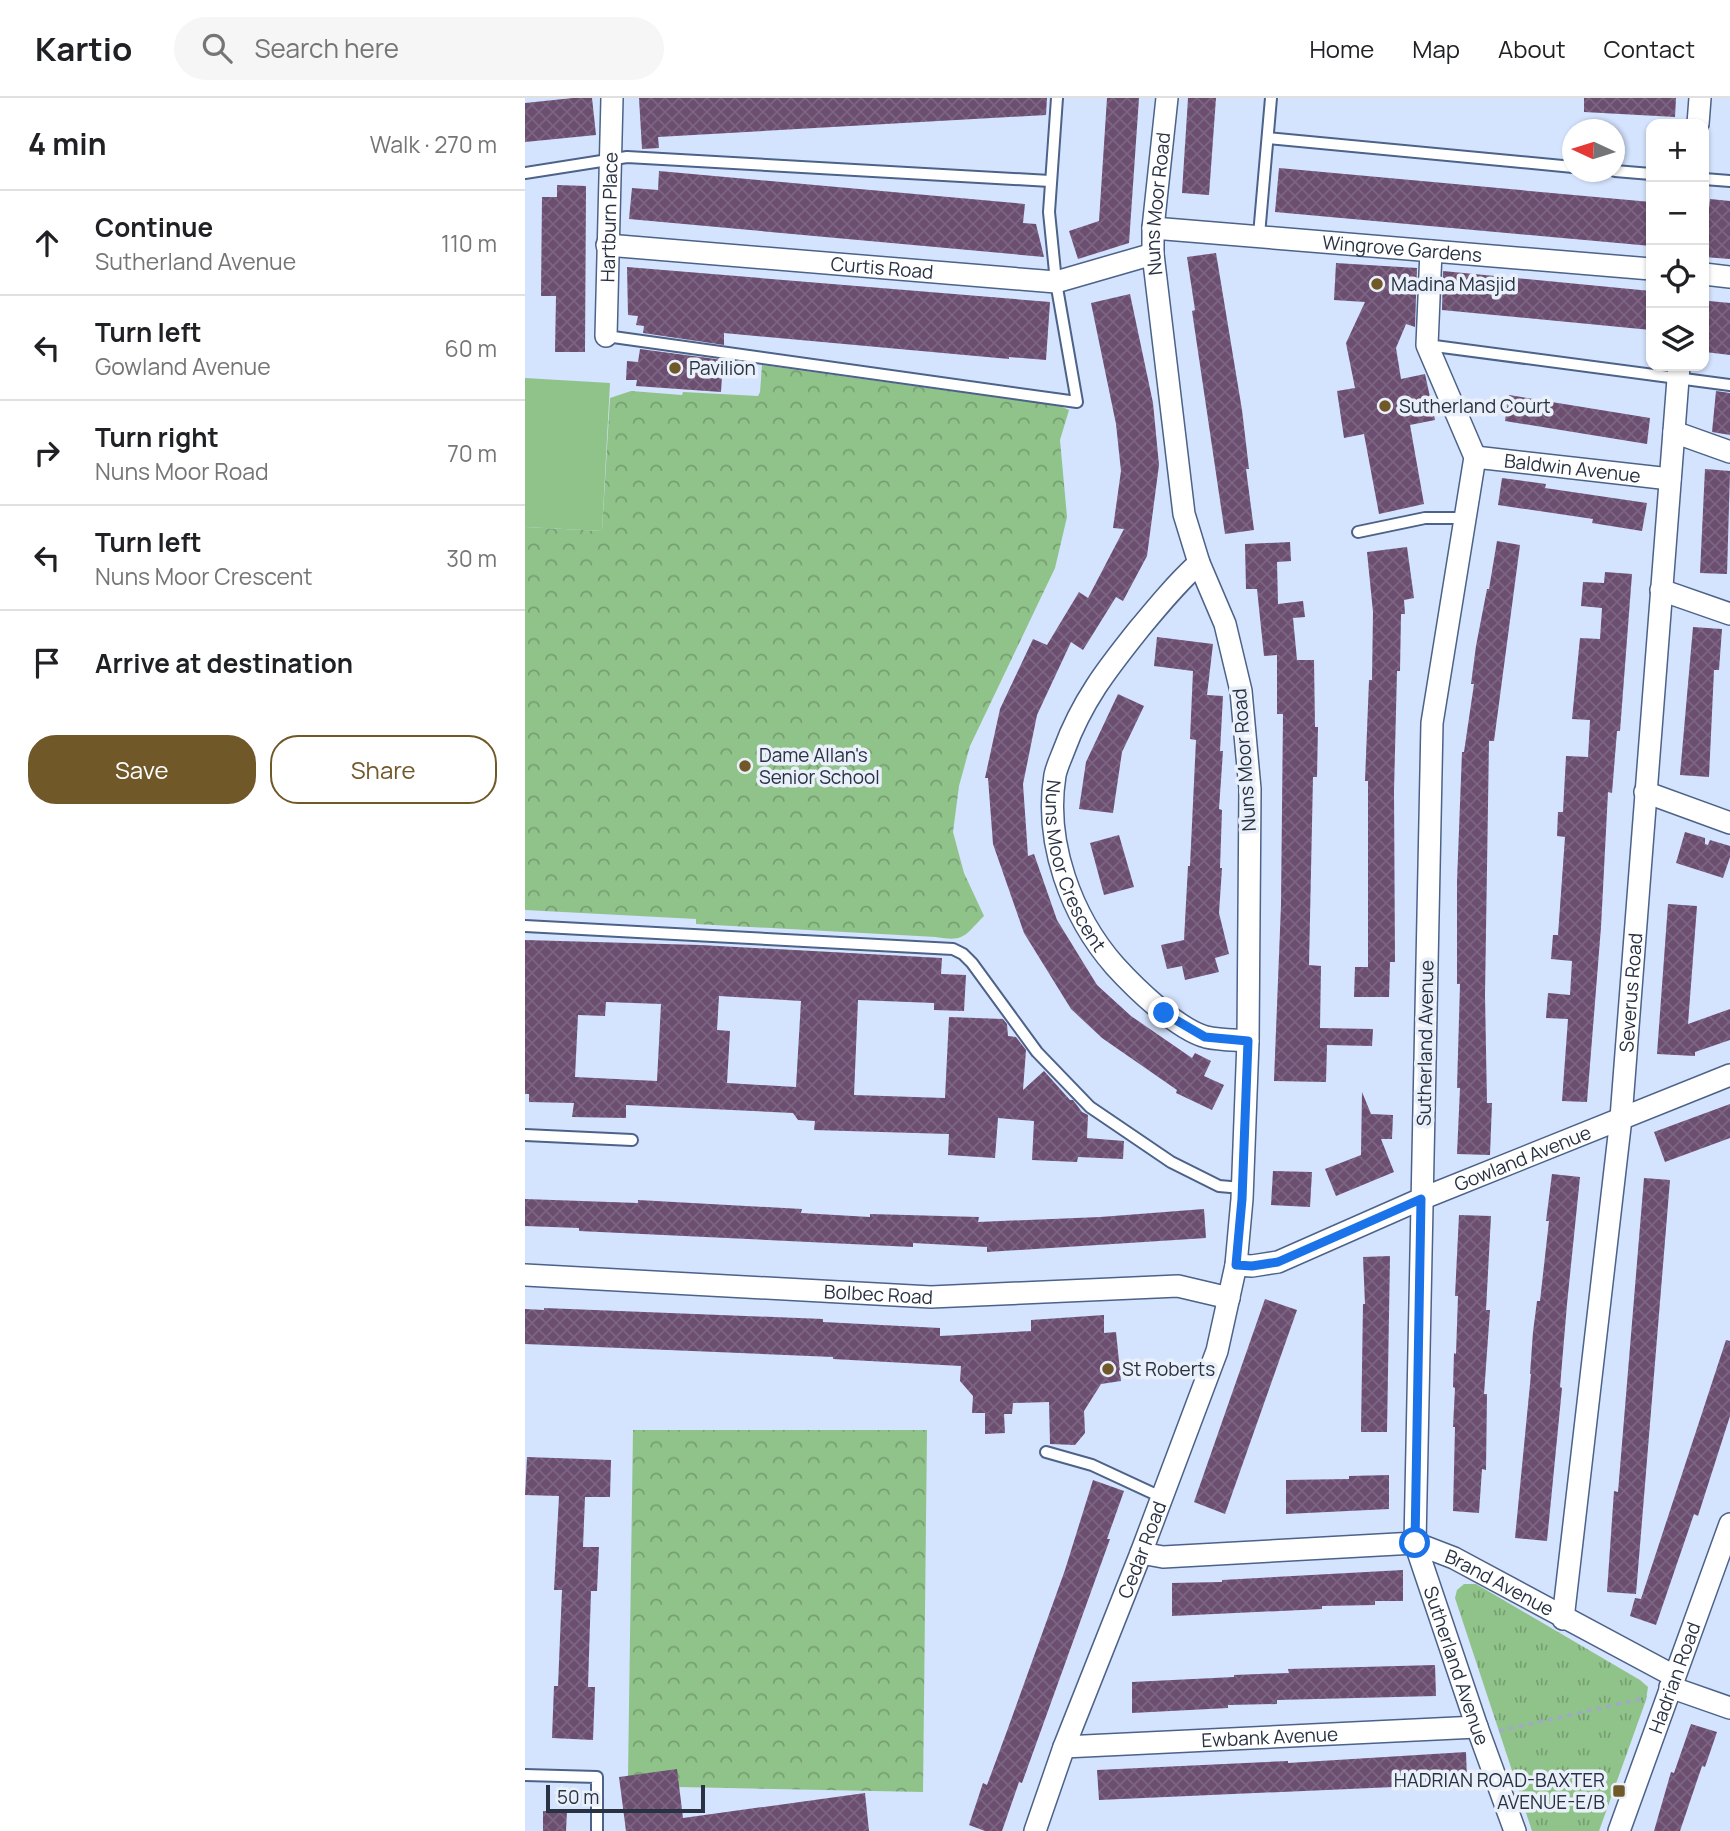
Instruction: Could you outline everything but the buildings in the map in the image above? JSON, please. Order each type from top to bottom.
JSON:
[{"type":"street","name":"Hartburn Place","points":[[606,337],[612,98]]},
{"type":"street","name":"Nuns Moor Road","points":[[1167,98],[1153,228],[1153,254],[1184,514],[1199,563],[1225,624],[1241,691],[1250,789],[1248,1041],[1243,1188],[1236,1265]]},
{"type":"street","points":[[1698,119],[1700,98]]},
{"type":"street","name":"Wingrove Gardens","points":[[1153,228],[1646,269]]},
{"type":"street","name":"Curtis Road","points":[[607,245],[1056,282],[1153,254]]},
{"type":"street","points":[[1431,251],[1427,345],[1475,457]]},
{"type":"street","points":[[1709,275],[1730,277]]},
{"type":"street","name":"Severus Road","points":[[1563,1619],[1621,1118],[1678,372]]},
{"type":"street","points":[[1674,432],[1730,452]]},
{"type":"street","name":"Baldwin Avenue","points":[[1475,457],[1670,479]]},
{"type":"street","name":"Sutherland Avenue","points":[[1475,457],[1432,723],[1415,1543],[1478,1731],[1515,1831]]},
{"type":"street","name":"Nuns Moor Crescent","points":[[1199,563],[1176,583],[1099,679],[1072,727],[1055,774],[1053,819],[1059,861],[1076,906],[1095,943],[1125,977],[1164,1013],[1205,1037],[1248,1041]]},
{"type":"street","points":[[1661,590],[1730,614]]},
{"type":"street","points":[[1645,792],[1730,823]]},
{"type":"street","name":"Gowland Avenue","points":[[1236,1265],[1252,1266],[1278,1262],[1421,1199],[1730,1074]]},
{"type":"street","name":"Cedar Road","points":[[1035,1831],[1064,1747],[1217,1351],[1236,1265]]},
{"type":"street","name":"Bolbec Road","points":[[525,1275],[930,1297],[1178,1286],[1230,1298]]},
{"type":"street","name":"Hadrian Road","points":[[1619,1831],[1730,1524]]},
{"type":"street","name":"Brand Avenue","points":[[1141,1553],[1163,1557],[1415,1543],[1454,1558],[1563,1619],[1671,1686],[1730,1708]]},
{"type":"street","name":"Ewbank Avenue","points":[[1064,1747],[1478,1731]]},
{"type":"lane","points":[[606,337],[1077,402],[1056,282],[1049,212],[1056,98]]},
{"type":"lane","points":[[1259,235],[1271,98]]},
{"type":"lane","points":[[1268,138],[1562,166]]},
{"type":"lane","points":[[525,173],[627,157],[1050,181]]},
{"type":"lane","points":[[1625,172],[1646,174]]},
{"type":"lane","points":[[1709,179],[1730,181]]},
{"type":"lane","points":[[1427,345],[1678,372],[1730,385]]},
{"type":"lane","points":[[1358,532],[1425,518],[1465,518]]},
{"type":"lane","points":[[525,926],[953,949],[972,963],[1037,1052],[1090,1107],[1171,1162],[1219,1186],[1243,1188]]},
{"type":"lane","points":[[525,1135],[632,1140]]},
{"type":"lane","points":[[1046,1451],[1092,1465],[1161,1497]]},
{"type":"lane","points":[[525,1775],[597,1777],[597,1831]]},
{"type":"path","points":[[1478,1731],[1671,1686]]},
{"type":"green space","name":"Dame Allan's Senior School","points":[[762,365],[1060,406],[1069,410],[1060,440],[1067,517],[1055,568],[970,746],[959,786],[953,832],[964,873],[984,916],[968,933],[959,938],[696,924],[696,919],[525,910],[525,527],[602,531],[610,398],[631,391],[758,396]]},
{"type":"green space","points":[[525,378],[610,383],[602,531],[525,527]]},
{"type":"green space","points":[[633,1430],[927,1430],[923,1792],[679,1787],[628,1776]]},
{"type":"green space","points":[[1464,1584],[1476,1584],[1648,1687],[1646,1700],[1599,1831],[1532,1831],[1455,1598],[1457,1590]]},
{"type":"place","name":"Madina Masjid","points":[[1377,284]]},
{"type":"place","name":"Pavilion","points":[[675,368]]},
{"type":"place","name":"Sutherland Court","points":[[1385,406]]},
{"type":"place","name":"Dame Allan's Senior School","points":[[745,766]]},
{"type":"place","name":"St Roberts","points":[[1108,1369]]},
{"type":"place","name":"HADRIAN ROAD-BAXTER AVENUE-E/B","points":[[1619,1791]]},
{"type":"route","points":[[1164,1013],[1205,1037],[1248,1041],[1242,1199],[1236,1265],[1252,1266],[1278,1262],[1421,1199],[1415,1543]]}]
